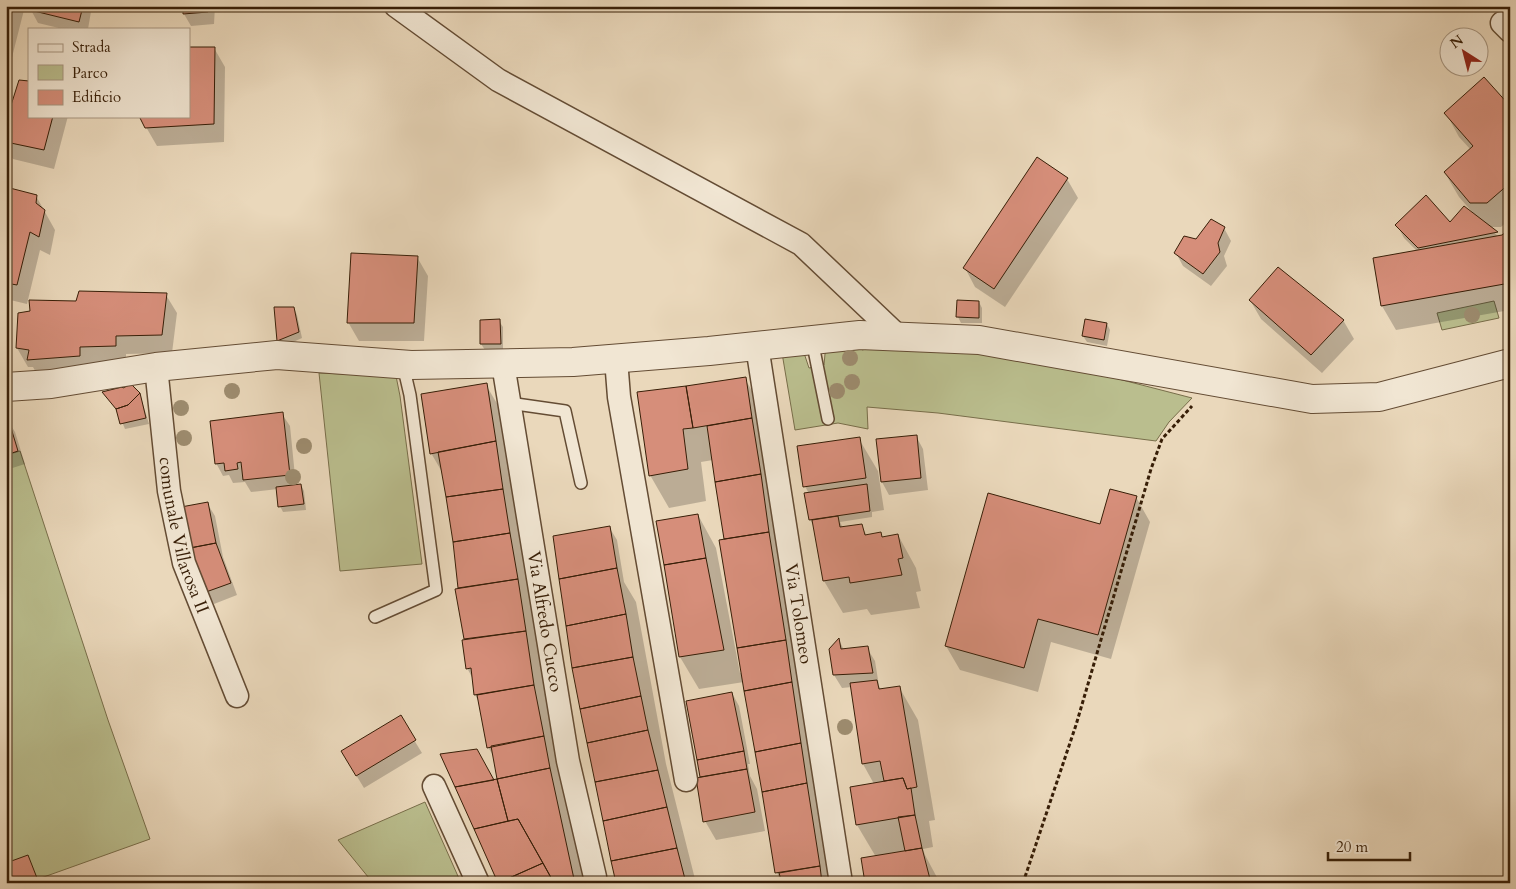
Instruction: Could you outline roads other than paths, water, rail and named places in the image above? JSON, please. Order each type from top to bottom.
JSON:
[{"type":"street","points":[[396,6],[498,80],[801,244],[898,336]]},
{"type":"street","points":[[6,387],[51,384],[156,367],[277,355],[403,365],[573,362],[860,335],[979,340],[1312,398],[1379,397],[1510,363]]},
{"type":"street","name":"Via Tolomeo","points":[[757,346],[841,883]]},
{"type":"street","points":[[616,359],[619,397],[686,780]]},
{"type":"street","name":"Via Alfredo Cucco","points":[[503,364],[568,761],[595,877]]},
{"type":"street","name":"comunale Villarosa II","points":[[156,367],[169,492],[184,563],[238,696]]},
{"type":"street","points":[[434,786],[478,883]]},
{"type":"lane","points":[[812,340],[828,419]]},
{"type":"lane","points":[[375,616],[436,590],[410,395],[403,365]]},
{"type":"lane","points":[[509,403],[565,411],[581,484]]}]
